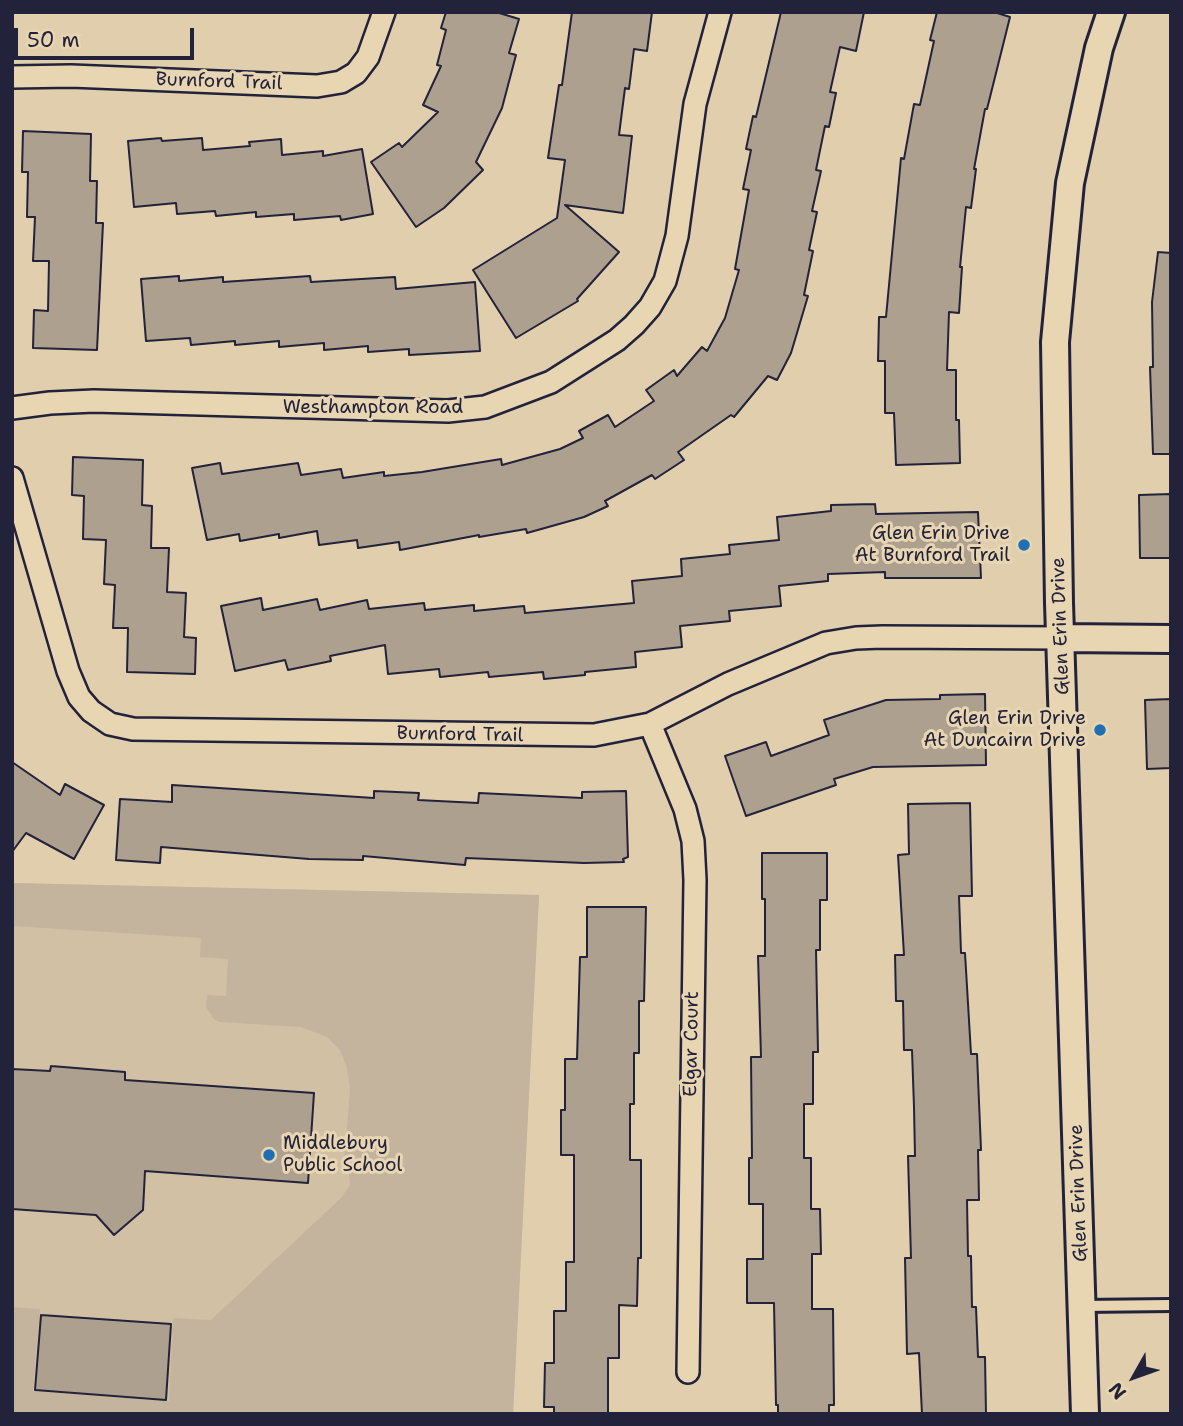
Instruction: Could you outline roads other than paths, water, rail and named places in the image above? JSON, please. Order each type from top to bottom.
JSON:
[{"type":"street","name":"Burnford Trail","points":[[12,77],[71,76],[317,86],[341,82],[356,73],[368,57],[384,12]]},
{"type":"street","name":"Westhampton Road","points":[[12,408],[94,401],[448,411],[485,407],[551,382],[617,340],[634,325],[650,307],[665,281],[677,236],[695,104],[720,12]]},
{"type":"street","name":"Glen Erin Drive","points":[[1085,1414],[1061,638],[1055,342],[1070,183],[1099,48],[1111,12]]},
{"type":"street","name":"Burnford Trail","points":[[12,478],[68,671],[79,697],[91,712],[110,724],[133,729],[594,735],[650,724],[728,684],[826,643],[882,637],[1061,638]]},
{"type":"street","points":[[1061,638],[1171,639]]},
{"type":"street","name":"Elgar Court","points":[[650,724],[685,809],[693,841],[695,880],[688,1373]]},
{"type":"lane","points":[[1083,1307],[1171,1305]]},
{"type":"place","name":"Glen Erin Drive At Burnford Trail","points":[[1024,545]]},
{"type":"place","name":"Glen Erin Drive At Duncairn Drive","points":[[1100,730]]},
{"type":"place","name":"Middlebury Public School","points":[[269,1155]]}]
